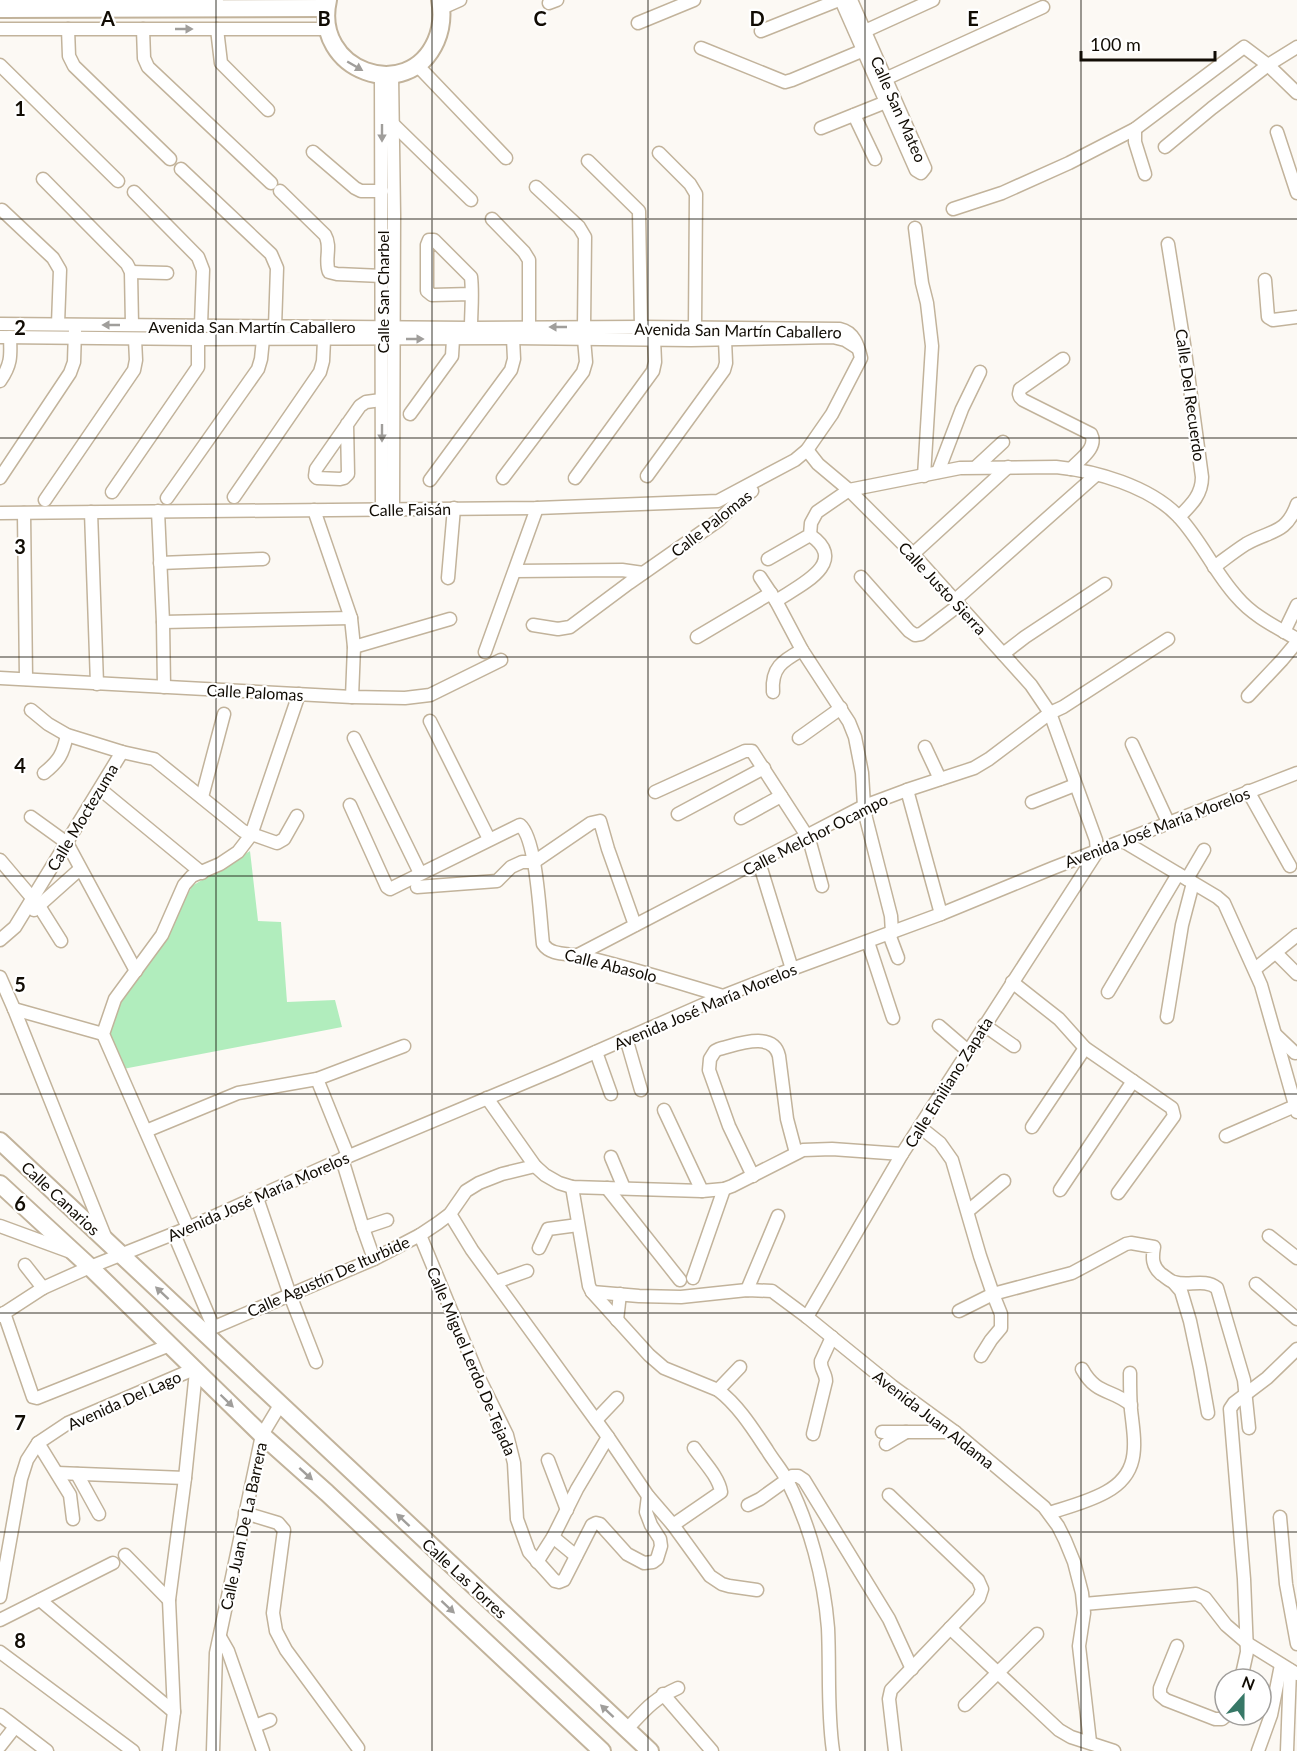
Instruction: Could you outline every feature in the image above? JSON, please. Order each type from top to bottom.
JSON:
[{"type":"main road","points":[[327,14],[334,47],[347,61],[363,71],[386,74],[405,71],[417,65],[432,50],[441,29],[441,4]]},
{"type":"main road","points":[[0,9],[327,14]]},
{"type":"main road","points":[[0,18],[327,14]]},
{"type":"main road","name":"Calle Canarios","points":[[0,1141],[121,1255],[208,1329]]},
{"type":"main road","name":"Calle Canarios","points":[[0,1184],[170,1345]]},
{"type":"main road","points":[[208,1329],[280,1405]]},
{"type":"main road","name":"Calle Juan De La Barrera","points":[[170,1345],[262,1435]]},
{"type":"main road","name":"Calle Las Torres","points":[[280,1405],[650,1751]]},
{"type":"main road","name":"Calle Las Torres","points":[[262,1435],[602,1751]]},
{"type":"street","points":[[1,0],[217,0]]},
{"type":"street","points":[[441,4],[460,0]]},
{"type":"street","points":[[638,23],[694,0]]},
{"type":"street","points":[[761,31],[840,0]]},
{"type":"street","name":"Calle San Mateo","points":[[840,0],[916,170],[921,173],[925,168],[851,0]]},
{"type":"street","points":[[865,31],[933,0]]},
{"type":"street","points":[[885,78],[1043,8]]},
{"type":"street","points":[[0,29],[217,29],[327,14]]},
{"type":"street","points":[[68,29],[69,56],[74,66],[170,159]]},
{"type":"street","points":[[143,29],[144,58],[148,67],[325,235],[328,240],[327,269],[329,272],[382,276]]},
{"type":"street","points":[[217,29],[221,63],[268,110]]},
{"type":"street","points":[[953,208],[1002,193],[1069,163],[1135,129],[1244,47],[1297,93]]},
{"type":"street","points":[[1165,147],[1212,108],[1297,47]]},
{"type":"street","points":[[701,48],[785,82],[864,50]]},
{"type":"street","points":[[0,65],[118,181]]},
{"type":"street","points":[[417,65],[506,158]]},
{"type":"street","name":"Calle San Charbel","points":[[386,74],[393,124],[387,333],[387,508]]},
{"type":"street","name":"Calle San Charbel","points":[[386,74],[382,276],[387,333],[381,400],[387,508]]},
{"type":"street","points":[[822,128],[886,102]]},
{"type":"street","points":[[854,115],[875,159]]},
{"type":"street","points":[[393,124],[471,200]]},
{"type":"street","points":[[1135,129],[1135,142],[1145,174]]},
{"type":"street","points":[[1277,132],[1297,193]]},
{"type":"street","points":[[314,152],[355,188],[361,191],[382,191]]},
{"type":"street","points":[[659,153],[690,184],[696,194],[695,327]]},
{"type":"street","points":[[588,161],[639,211],[641,327]]},
{"type":"street","points":[[181,169],[271,254],[277,268],[275,327]]},
{"type":"street","points":[[43,179],[127,264],[131,272],[132,325]]},
{"type":"street","points":[[503,478],[583,372],[586,362],[585,237],[579,227],[536,187]]},
{"type":"street","points":[[134,192],[198,257],[203,270],[201,325]]},
{"type":"street","points":[[2,210],[53,258],[60,270],[58,324]]},
{"type":"street","points":[[492,219],[529,260],[529,327]]},
{"type":"street","points":[[915,228],[921,283],[927,303],[932,346],[924,476]]},
{"type":"street","points":[[471,294],[429,294],[427,291],[427,245],[429,240],[435,240],[469,275],[471,281],[471,294],[471,328]]},
{"type":"street","name":"Calle Del Recuerdo","points":[[1168,244],[1202,477],[1198,495],[1179,517]]},
{"type":"street","points":[[131,272],[167,273]]},
{"type":"street","points":[[1265,280],[1268,317],[1273,320],[1297,317]]},
{"type":"street","name":"Avenida San Martín Caballero","points":[[0,324],[275,327],[453,339],[513,338],[641,327],[840,329],[853,336],[857,348]]},
{"type":"street","points":[[0,478],[70,373],[74,362],[75,325]]},
{"type":"street","name":"Avenida San Martín Caballero","points":[[5,337],[324,340],[387,333],[529,327],[654,339],[833,337],[846,340],[857,348]]},
{"type":"street","points":[[0,381],[11,360],[5,337]]},
{"type":"street","points":[[430,480],[511,370],[514,359],[513,338]]},
{"type":"street","points":[[45,500],[134,370],[135,339]]},
{"type":"street","points":[[112,492],[198,367],[198,339]]},
{"type":"street","points":[[167,498],[258,369],[263,339]]},
{"type":"street","points":[[410,414],[452,356],[453,339]]},
{"type":"street","points":[[575,478],[653,370],[654,339]]},
{"type":"street","points":[[234,497],[320,372],[324,340]]},
{"type":"street","points":[[647,476],[724,370],[725,340]]},
{"type":"street","points":[[807,450],[832,414],[860,363],[861,358],[857,348]]},
{"type":"street","points":[[1063,359],[1020,390],[1019,394],[1023,400],[1091,434],[1094,442],[1092,447],[1071,469]]},
{"type":"street","points":[[938,472],[958,419],[980,372]]},
{"type":"street","points":[[347,424],[360,406],[366,402],[381,400]]},
{"type":"street","points":[[976,467],[1004,442]]},
{"type":"street","name":"Calle Faisán","points":[[0,513],[703,503],[718,501],[795,460],[807,450]]},
{"type":"street","name":"Calle Justo Sierra","points":[[807,450],[818,464],[849,490],[914,554],[1031,685],[1050,713],[1096,840],[1097,852]]},
{"type":"street","name":"Calle Palomas","points":[[532,625],[570,627],[719,520],[742,497],[772,480],[795,460]]},
{"type":"street","points":[[914,554],[1008,467]]},
{"type":"street","points":[[810,535],[811,523],[817,512],[849,490],[960,468],[1071,469],[1127,484],[1153,495],[1179,517],[1246,607],[1297,641],[1248,696]]},
{"type":"street","points":[[861,578],[909,631],[915,635],[921,634],[1096,475]]},
{"type":"street","points":[[1214,567],[1247,544],[1282,528],[1297,504]]},
{"type":"street","points":[[485,652],[537,507]]},
{"type":"street","points":[[448,578],[454,508]]},
{"type":"street","points":[[315,510],[351,618],[354,647],[352,697]]},
{"type":"street","points":[[158,511],[164,687]]},
{"type":"street","points":[[92,512],[97,684]]},
{"type":"street","points":[[24,513],[26,679]]},
{"type":"street","points":[[768,559],[810,535]]},
{"type":"street","points":[[697,637],[818,573],[825,554],[818,541],[810,535]]},
{"type":"street","points":[[160,563],[263,559]]},
{"type":"street","points":[[515,571],[622,570],[643,573]]},
{"type":"street","points":[[760,577],[802,650],[841,708],[855,737],[862,773],[864,806],[891,916],[890,933],[898,958]]},
{"type":"street","points":[[1003,654],[1105,584]]},
{"type":"street","points":[[1284,632],[1297,605]]},
{"type":"street","points":[[163,622],[351,618]]},
{"type":"street","points":[[354,647],[450,619]]},
{"type":"street","name":"Calle Melchor Ocampo","points":[[578,955],[864,806],[907,789],[974,768],[1050,713],[1063,707],[1167,639]]},
{"type":"street","points":[[773,692],[772,682],[777,668],[786,659],[802,650]]},
{"type":"street","name":"Calle Palomas","points":[[0,678],[405,698],[430,695],[501,660]]},
{"type":"street","points":[[188,1228],[103,1034],[115,999],[162,935],[184,885],[192,876],[220,864],[238,852],[251,835],[299,694]]},
{"type":"street","points":[[799,738],[841,708]]},
{"type":"street","points":[[31,710],[67,735],[122,752]]},
{"type":"street","points":[[202,797],[224,714]]},
{"type":"street","points":[[350,805],[387,887],[390,889],[489,839],[430,721]]},
{"type":"street","points":[[44,773],[56,763],[64,750],[67,735]]},
{"type":"street","points":[[354,738],[420,873]]},
{"type":"street","points":[[1132,744],[1168,822]]},
{"type":"street","points":[[926,747],[940,779]]},
{"type":"street","points":[[655,792],[745,751],[752,751],[812,846],[822,886]]},
{"type":"street","name":"Calle Moctezuma","points":[[0,940],[15,927],[36,902],[67,843],[122,752],[154,759],[251,835],[273,842],[281,842],[297,816]]},
{"type":"street","points":[[678,814],[764,768]]},
{"type":"street","name":"Avenida José María Morelos","points":[[2,1314],[43,1288],[188,1228],[723,996],[941,914],[1168,822],[1297,774]]},
{"type":"street","points":[[1032,802],[1075,785]]},
{"type":"street","points":[[100,789],[202,873]]},
{"type":"street","points":[[907,789],[941,914]]},
{"type":"street","points":[[1248,791],[1290,866]]},
{"type":"street","points":[[741,818],[781,796]]},
{"type":"street","points":[[31,817],[67,843],[136,971]]},
{"type":"street","points":[[417,887],[497,881],[511,867],[522,862],[534,862],[591,823],[600,821],[635,925]]},
{"type":"street","name":"Calle Abasolo","points":[[489,839],[520,825],[526,830],[534,862],[543,944],[548,950],[578,955],[723,996]]},
{"type":"street","points":[[1123,841],[1224,903],[1262,985],[1275,1034],[1293,1087],[1296,1109],[1226,1136]]},
{"type":"street","points":[[1108,992],[1204,850]]},
{"type":"street","name":"Calle Emiliano Zapata","points":[[807,1317],[902,1154],[1097,852]]},
{"type":"street","points":[[0,860],[36,902],[61,941]]},
{"type":"street","points":[[759,862],[792,969]]},
{"type":"street","points":[[36,902],[80,869]]},
{"type":"street","points":[[1167,1017],[1182,925],[1186,878]]},
{"type":"street","points":[[1255,969],[1297,935]]},
{"type":"street","points":[[868,942],[893,1018]]},
{"type":"street","points":[[1276,952],[1297,974]]},
{"type":"street","points":[[0,977],[108,1243]]},
{"type":"street","points":[[1012,982],[1059,1019],[1085,1048],[1172,1108],[1174,1116],[1118,1193]]},
{"type":"street","points":[[14,1009],[103,1034]]},
{"type":"street","points":[[984,1025],[1014,1046]]},
{"type":"street","points":[[939,1026],[968,1051]]},
{"type":"street","points":[[1275,1034],[1295,1053]]},
{"type":"street","points":[[626,1038],[640,1090]]},
{"type":"street","points":[[753,1176],[729,1126],[709,1070],[710,1059],[715,1051],[752,1041],[767,1042],[775,1047],[779,1056],[787,1119],[796,1153]]},
{"type":"street","points":[[146,1131],[238,1093],[317,1079],[404,1046]]},
{"type":"street","points":[[1032,1127],[1085,1048]]},
{"type":"street","points":[[596,1052],[611,1094]]},
{"type":"street","points":[[317,1079],[345,1158],[363,1228],[375,1259]]},
{"type":"street","points":[[1060,1190],[1132,1081]]},
{"type":"street","points":[[487,1098],[535,1166],[551,1180],[572,1187],[702,1191],[724,1189],[796,1153],[817,1149],[902,1154]]},
{"type":"street","points":[[664,1110],[702,1191]]},
{"type":"street","points":[[920,1127],[940,1143],[952,1160],[980,1256],[1001,1314],[1002,1324],[981,1356]]},
{"type":"street","points":[[611,1157],[624,1188]]},
{"type":"street","name":"Calle Agustín De Iturbide","points":[[208,1329],[375,1259],[420,1235],[450,1214],[466,1191],[479,1183],[502,1174],[535,1166]]},
{"type":"street","points":[[968,1211],[1004,1181]]},
{"type":"street","points":[[572,1187],[589,1286],[592,1292],[649,1355],[664,1368],[718,1390],[727,1398],[792,1478],[824,1595],[828,1630],[829,1712],[833,1751]]},
{"type":"street","points":[[607,1188],[686,1279],[724,1189]]},
{"type":"street","points":[[257,1198],[316,1362]]},
{"type":"street","points":[[450,1214],[472,1250],[609,1437],[648,1496],[705,1570],[716,1581],[729,1586],[757,1590]]},
{"type":"street","points":[[747,1290],[778,1216]]},
{"type":"street","points":[[363,1228],[387,1220]]},
{"type":"street","points":[[538,1248],[548,1229],[578,1225]]},
{"type":"street","points":[[0,1226],[75,1254]]},
{"type":"street","points":[[174,1234],[208,1329]]},
{"type":"street","name":"Calle Miguel Lerdo De Tejada","points":[[420,1235],[479,1378],[507,1435],[514,1463],[517,1519],[529,1552],[555,1581],[559,1582],[564,1580],[576,1557]]},
{"type":"street","points":[[1269,1236],[1297,1258]]},
{"type":"street","points":[[959,1311],[993,1294],[1072,1274],[1126,1244],[1154,1247],[1153,1263],[1157,1270],[1181,1291],[1190,1322],[1208,1413]]},
{"type":"street","points":[[25,1265],[43,1288]]},
{"type":"street","points":[[496,1282],[527,1271]]},
{"type":"street","points":[[1174,1283],[1206,1283],[1214,1285],[1219,1292],[1247,1393],[1249,1428]]},
{"type":"street","points":[[1256,1284],[1297,1319]]},
{"type":"street","name":"Avenida Juan Aldama","points":[[592,1292],[681,1297],[747,1290],[772,1291],[892,1386],[955,1432],[1049,1513],[1058,1526],[1074,1562],[1084,1604],[1079,1646],[1090,1742]]},
{"type":"street","points":[[617,1320],[620,1294]]},
{"type":"street","points":[[2,1314],[33,1397],[37,1398],[170,1345]]},
{"type":"street","points":[[813,1434],[826,1381],[820,1365],[832,1337]]},
{"type":"street","points":[[1245,1667],[1247,1643],[1244,1579],[1230,1409],[1234,1402],[1267,1378],[1297,1349]]},
{"type":"street","points":[[718,1390],[740,1366]]},
{"type":"street","points":[[1082,1369],[1092,1384],[1131,1405]]},
{"type":"street","points":[[169,1751],[174,1712],[169,1600],[185,1478],[195,1370]]},
{"type":"street","name":"Avenida Del Lago","points":[[0,1597],[21,1479],[27,1460],[39,1443],[68,1423],[195,1370]]},
{"type":"street","points":[[1049,1513],[1095,1498],[1108,1491],[1127,1474],[1133,1462],[1135,1444],[1130,1373]]},
{"type":"street","points":[[596,1420],[617,1398]]},
{"type":"street","points":[[262,1435],[280,1405]]},
{"type":"street","points":[[884,1438],[907,1432],[955,1432]]},
{"type":"street","name":"Calle Juan De La Barrera","points":[[213,1751],[216,1653],[262,1435]]},
{"type":"street","points":[[537,1562],[609,1437]]},
{"type":"street","points":[[39,1443],[70,1495],[73,1519]]},
{"type":"street","points":[[672,1525],[721,1492],[715,1478],[694,1448]]},
{"type":"street","points":[[548,1460],[567,1510]]},
{"type":"street","points":[[57,1473],[185,1478]]},
{"type":"street","points":[[77,1474],[99,1514]]},
{"type":"street","points":[[748,1505],[792,1478],[806,1482],[889,1619],[912,1669]]},
{"type":"street","points":[[889,1495],[978,1580],[982,1589],[979,1598],[895,1684],[890,1694],[891,1727],[895,1751]]},
{"type":"street","points":[[553,1537],[576,1557],[592,1525],[596,1523],[600,1524],[627,1554],[644,1563],[653,1562],[661,1546],[660,1539],[646,1512],[648,1496]]},
{"type":"street","points":[[245,1513],[278,1522],[284,1530],[273,1613],[276,1631],[286,1650],[358,1748]]},
{"type":"street","points":[[1280,1517],[1286,1584],[1297,1644]]},
{"type":"street","points":[[125,1555],[169,1600]]},
{"type":"street","points":[[0,1620],[113,1563]]},
{"type":"street","points":[[1084,1604],[1186,1595],[1202,1596],[1226,1625],[1247,1643],[1290,1669]]},
{"type":"street","points":[[40,1600],[174,1712]]},
{"type":"street","points":[[950,1628],[1059,1730],[1071,1737],[1114,1751]]},
{"type":"street","points":[[965,1706],[1037,1634]]},
{"type":"street","points":[[220,1637],[228,1651],[263,1751]]},
{"type":"street","points":[[1177,1646],[1160,1688],[1160,1695],[1166,1700],[1213,1718]]},
{"type":"street","points":[[0,1652],[133,1751]]},
{"type":"street","points":[[1258,1751],[1290,1669]]},
{"type":"street","points":[[1287,1751],[1290,1669]]},
{"type":"street","points":[[627,1730],[652,1702],[663,1694],[678,1688]]},
{"type":"street","points":[[663,1694],[712,1751]]},
{"type":"street","points":[[0,1716],[47,1751]]},
{"type":"street","points":[[255,1726],[270,1720]]},
{"type":"street","points":[[0,1746],[15,1727]]},
{"type":"green space","points":[[250,851],[258,921],[281,922],[287,1002],[335,1000],[342,1027],[123,1069],[108,1033],[116,1007],[164,941],[192,886]]}]
